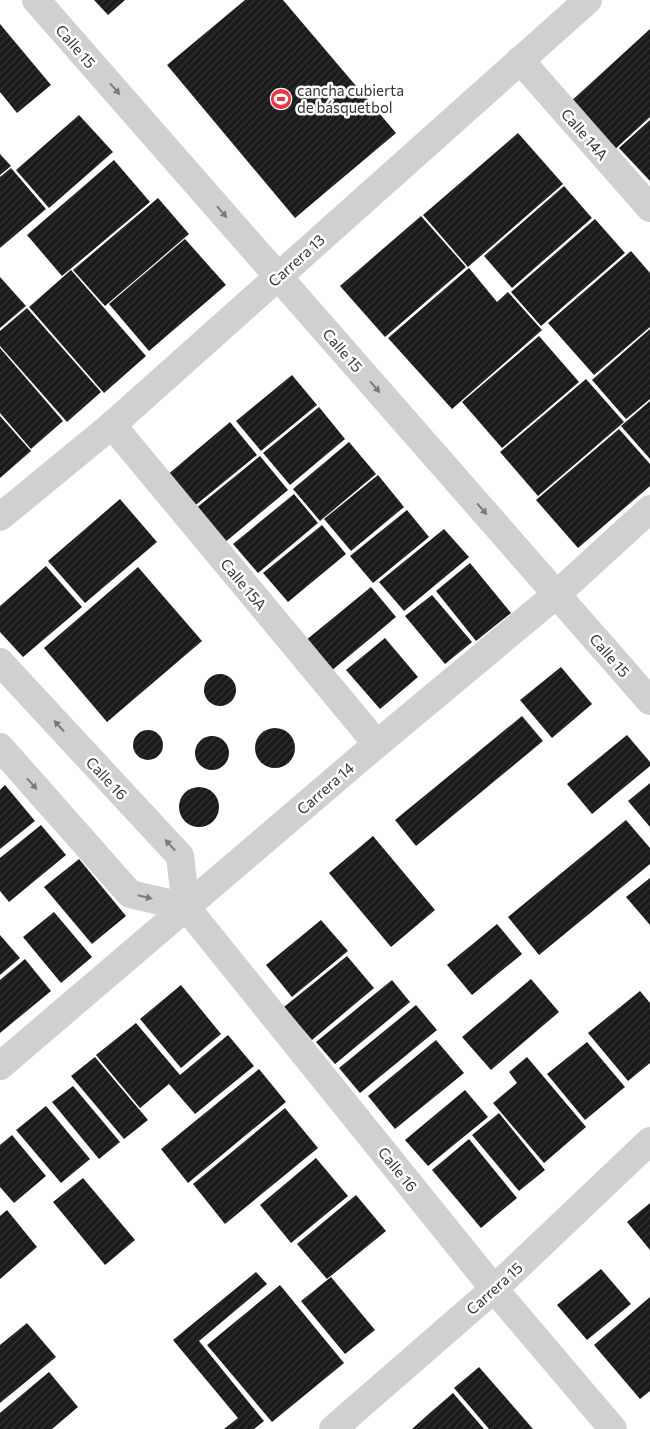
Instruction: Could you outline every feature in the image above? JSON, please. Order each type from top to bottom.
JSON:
[{"type":"street","name":"Calle 15","points":[[36,0],[650,700]]},
{"type":"street","name":"Carrera 13","points":[[0,517],[112,425],[588,0]]},
{"type":"street","name":"Calle 14A","points":[[520,60],[650,208]]},
{"type":"street","name":"Calle 15A","points":[[112,425],[377,744]]},
{"type":"street","name":"Carrera 14","points":[[0,1066],[377,744],[557,594],[650,510]]},
{"type":"street","name":"Calle 16","points":[[0,662],[180,856],[186,907],[494,1289],[613,1429]]},
{"type":"street","points":[[0,747],[130,894],[186,907]]},
{"type":"street","name":"Carrera 15","points":[[333,1429],[494,1289],[650,1141]]},
{"type":"building","points":[[94,0],[125,0],[108,15]]},
{"type":"building","name":"cancha cubierta de básquetbol","points":[[245,0],[283,0],[396,133],[295,218],[167,65]]},
{"type":"building","points":[[0,24],[51,85],[17,113],[0,92]]},
{"type":"building","points":[[650,29],[650,117],[612,152],[568,104]]},
{"type":"building","points":[[79,115],[113,152],[49,208],[16,170]]},
{"type":"building","points":[[650,120],[650,181],[619,148]]},
{"type":"building","points":[[518,133],[563,184],[468,267],[423,215]]},
{"type":"building","points":[[0,154],[11,166],[0,175]]},
{"type":"building","points":[[114,160],[150,202],[62,276],[27,235]]},
{"type":"building","points":[[11,168],[46,209],[0,248],[0,177]]},
{"type":"building","points":[[564,186],[592,218],[512,288],[484,256]]},
{"type":"building","points":[[158,198],[189,234],[105,306],[73,270]]},
{"type":"building","points":[[421,216],[466,267],[385,337],[340,286]]},
{"type":"building","points":[[595,219],[625,253],[541,326],[511,292]]},
{"type":"building","points":[[185,239],[226,285],[149,351],[109,304]]},
{"type":"building","points":[[631,251],[650,273],[650,327],[594,375],[548,323]]},
{"type":"building","points":[[469,268],[497,302],[508,292],[542,330],[452,409],[388,338]]},
{"type":"building","points":[[71,270],[146,356],[104,393],[29,307]]},
{"type":"building","points":[[0,277],[26,306],[0,328]]},
{"type":"building","points":[[27,308],[101,392],[67,422],[0,346],[0,331]]},
{"type":"building","points":[[650,329],[650,399],[626,419],[592,380]]},
{"type":"building","points":[[539,336],[579,382],[502,448],[462,402]]},
{"type":"building","points":[[0,348],[63,421],[31,449],[0,413]]},
{"type":"building","points":[[292,375],[317,405],[261,451],[236,421]]},
{"type":"building","points":[[586,379],[624,422],[538,496],[500,452]]},
{"type":"building","points":[[650,401],[650,459],[621,426]]},
{"type":"building","points":[[319,407],[345,439],[290,485],[263,453]]},
{"type":"building","points":[[0,416],[31,451],[0,478]]},
{"type":"building","points":[[230,422],[257,455],[192,508],[166,476]]},
{"type":"building","points":[[619,429],[650,464],[650,486],[578,548],[536,500]]},
{"type":"building","points":[[349,442],[376,474],[320,521],[293,489]]},
{"type":"building","points":[[260,456],[288,490],[224,543],[195,509]]},
{"type":"building","points":[[378,475],[404,507],[351,551],[324,519]]},
{"type":"building","points":[[294,494],[318,523],[258,573],[233,544]]},
{"type":"building","points":[[120,499],[157,542],[85,603],[48,561]]},
{"type":"building","points":[[407,510],[429,537],[373,583],[350,556]]},
{"type":"building","points":[[322,525],[346,554],[288,602],[263,573]]},
{"type":"building","points":[[444,529],[469,557],[404,611],[379,582]]},
{"type":"building","points":[[470,563],[511,613],[476,641],[436,591]]},
{"type":"building","points":[[46,566],[82,607],[23,657],[0,632],[0,606]]},
{"type":"building","points":[[138,567],[202,641],[107,722],[44,648]]},
{"type":"building","points":[[371,587],[396,617],[331,671],[305,641]]},
{"type":"building","points":[[432,595],[472,642],[445,664],[405,616]]},
{"type":"building","points":[[385,638],[418,677],[380,709],[346,670]]},
{"type":"building","points":[[561,667],[592,704],[552,738],[520,700]]},
{"type":"building","points":[[220,674],[226,675],[231,679],[235,684],[235,696],[231,701],[226,705],[220,706],[214,705],[209,701],[205,696],[204,690],[205,684],[209,679],[214,675]]},
{"type":"building","points":[[522,716],[543,741],[416,846],[395,820]]},
{"type":"building","points":[[279,728],[286,731],[292,737],[295,748],[294,756],[286,765],[279,768],[271,768],[264,765],[256,756],[255,744],[258,737],[267,729]]},
{"type":"building","points":[[148,730],[159,734],[163,745],[159,756],[148,760],[137,756],[133,745],[137,734]]},
{"type":"building","points":[[627,735],[650,762],[650,766],[592,814],[567,784]]},
{"type":"building","points":[[212,736],[219,737],[224,741],[228,746],[228,760],[224,765],[219,769],[212,770],[205,769],[200,765],[196,760],[195,753],[196,746],[200,741],[205,737]]},
{"type":"building","points":[[650,783],[650,827],[628,801]]},
{"type":"building","points":[[5,785],[35,821],[0,849],[0,790]]},
{"type":"building","points":[[199,787],[213,793],[219,807],[213,821],[199,827],[185,821],[179,807],[185,793]]},
{"type":"building","points":[[626,820],[650,848],[650,864],[539,955],[508,917]]},
{"type":"building","points":[[41,825],[66,855],[9,902],[0,891],[0,858]]},
{"type":"building","points":[[373,836],[435,910],[391,947],[329,873]]},
{"type":"building","points":[[79,859],[126,916],[92,944],[44,887]]},
{"type":"building","points":[[650,878],[650,925],[626,897]]},
{"type":"building","points":[[54,912],[92,957],[61,983],[23,937]]},
{"type":"building","points":[[321,920],[348,951],[292,997],[266,965]]},
{"type":"building","points":[[497,924],[522,954],[472,995],[447,965]]},
{"type":"building","points":[[0,935],[20,958],[0,975]]},
{"type":"building","points":[[347,956],[374,988],[312,1040],[284,1007]]},
{"type":"building","points":[[25,959],[51,991],[0,1033],[0,980]]},
{"type":"building","points":[[531,979],[559,1012],[491,1070],[462,1037]]},
{"type":"building","points":[[392,980],[410,1002],[335,1064],[316,1042]]},
{"type":"building","points":[[181,985],[221,1034],[181,1068],[140,1019]]},
{"type":"building","points":[[640,991],[650,1003],[650,1063],[628,1081],[588,1033]]},
{"type":"building","points":[[416,1005],[437,1030],[360,1093],[339,1068]]},
{"type":"building","points":[[136,1023],[180,1075],[228,1035],[254,1066],[195,1114],[169,1084],[140,1108],[96,1055]]},
{"type":"building","points":[[436,1040],[464,1073],[395,1129],[368,1096]]},
{"type":"building","points":[[587,1042],[625,1087],[585,1120],[547,1074]]},
{"type":"building","points":[[95,1057],[148,1120],[124,1139],[71,1076]]},
{"type":"building","points":[[527,1057],[586,1127],[544,1163],[493,1103],[517,1083],[509,1072]]},
{"type":"building","points":[[259,1069],[286,1102],[188,1183],[161,1149]]},
{"type":"building","points":[[73,1086],[120,1142],[99,1159],[52,1102]]},
{"type":"building","points":[[465,1090],[488,1117],[428,1166],[405,1140]]},
{"type":"building","points":[[46,1106],[90,1159],[61,1183],[16,1130]]},
{"type":"building","points":[[285,1108],[318,1148],[225,1224],[193,1184]]},
{"type":"building","points":[[499,1113],[545,1170],[519,1191],[472,1135]]},
{"type":"building","points":[[12,1135],[46,1176],[14,1203],[0,1187],[0,1145]]},
{"type":"building","points":[[469,1139],[517,1198],[481,1228],[432,1170]]},
{"type":"building","points":[[316,1158],[348,1196],[291,1243],[260,1205]]},
{"type":"building","points":[[83,1178],[135,1240],[105,1265],[53,1202]]},
{"type":"building","points":[[356,1195],[386,1231],[327,1279],[297,1244]]},
{"type":"building","points":[[650,1203],[650,1250],[627,1222]]},
{"type":"building","points":[[7,1210],[37,1247],[0,1279],[0,1216]]},
{"type":"building","points":[[601,1269],[631,1304],[587,1340],[557,1305]]},
{"type":"building","points":[[256,1272],[267,1284],[199,1341],[264,1421],[254,1429],[224,1429],[238,1418],[173,1340]]},
{"type":"building","points":[[331,1277],[375,1330],[345,1354],[301,1301]]},
{"type":"building","points":[[280,1285],[344,1363],[272,1422],[207,1345]]},
{"type":"building","points":[[650,1297],[650,1391],[640,1399],[594,1345]]},
{"type":"building","points":[[27,1323],[56,1357],[0,1403],[0,1345]]},
{"type":"building","points":[[479,1367],[533,1429],[489,1429],[454,1388]]},
{"type":"building","points":[[49,1372],[78,1407],[52,1429],[0,1429],[0,1413]]},
{"type":"building","points":[[453,1393],[484,1429],[412,1429],[432,1411]]},
{"type":"place","name":"cancha cubierta de básquetbol","points":[[281,99]]}]
